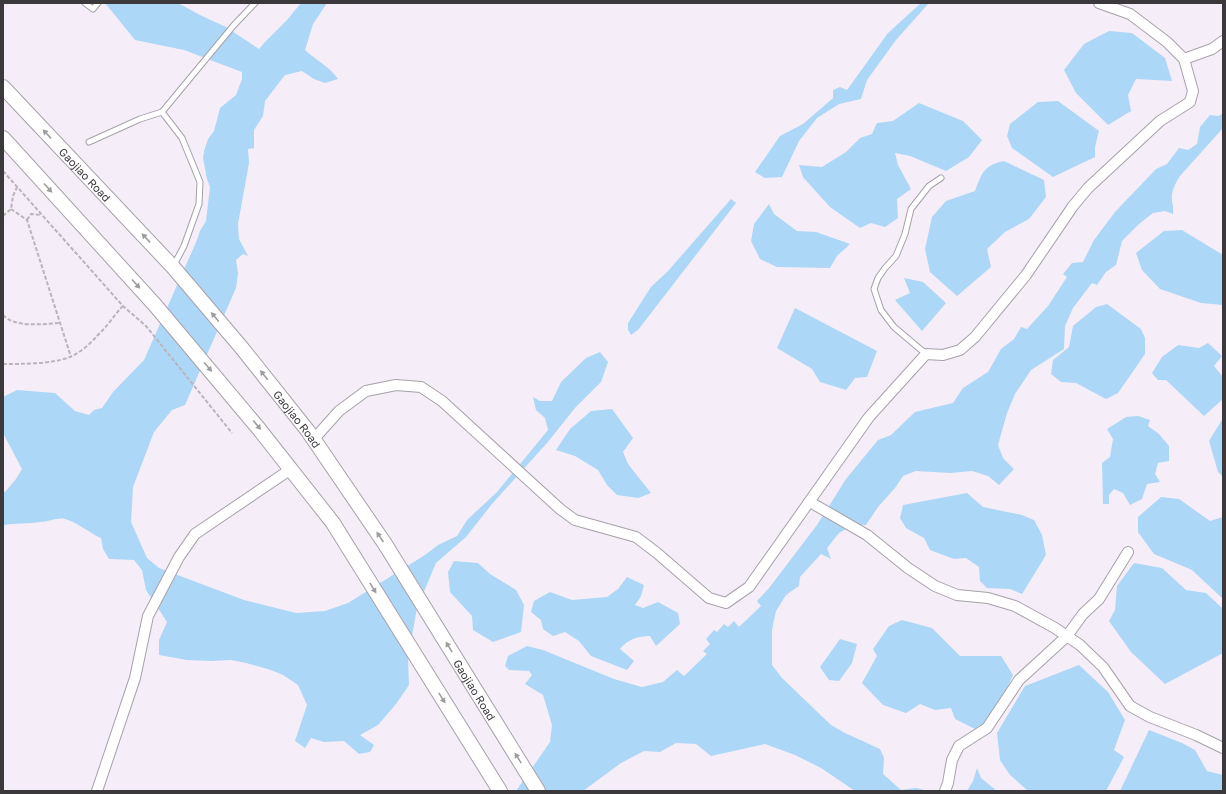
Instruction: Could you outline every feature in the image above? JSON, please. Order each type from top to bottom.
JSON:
[{"type":"main road","name":"Gaojiao Road","points":[[3,87],[173,267],[282,397],[314,439],[385,544],[538,791]]},
{"type":"main road","points":[[3,138],[155,305],[259,429],[333,523],[500,791]]},
{"type":"street","points":[[314,439],[339,411],[366,391],[396,385],[421,386],[442,401],[560,509],[575,520],[636,537],[709,598],[726,603],[749,587],[869,417],[926,354],[943,355],[960,350],[975,337],[1026,275],[1073,206],[1088,188],[1160,120],[1190,102],[1193,91],[1184,59],[1167,42],[1130,14],[1099,3]]},
{"type":"street","points":[[1184,59],[1212,49],[1223,41]]},
{"type":"street","points":[[97,791],[135,678],[148,616],[179,557],[196,534],[291,469]]},
{"type":"street","points":[[810,502],[867,535],[908,568],[935,586],[957,595],[988,598],[1015,606],[1067,636],[1080,645],[1103,667],[1130,706],[1150,717],[1196,735],[1223,748]]},
{"type":"street","points":[[945,791],[952,760],[959,746],[986,728],[1019,680],[1067,636],[1083,614],[1099,599],[1128,552]]},
{"type":"lane","points":[[85,3],[93,9],[98,3]]},
{"type":"lane","points":[[89,142],[140,119],[162,112],[234,25],[255,3]]},
{"type":"lane","points":[[162,112],[182,138],[200,182],[199,204],[184,246],[173,267]]},
{"type":"lane","points":[[926,354],[894,327],[881,310],[874,289],[878,278],[896,256],[905,234],[912,209],[929,186],[941,178]]},
{"type":"path","points":[[3,171],[123,306],[146,326],[199,390],[232,433]]},
{"type":"path","points":[[3,216],[11,209],[13,196],[17,187]]},
{"type":"path","points":[[11,209],[27,220],[71,357]]},
{"type":"path","points":[[27,220],[31,214],[42,214]]},
{"type":"path","points":[[3,364],[36,363],[71,357],[82,350],[98,335],[123,306]]},
{"type":"path","points":[[3,315],[8,320],[30,325],[60,323]]},
{"type":"water","points":[[105,3],[178,3],[226,27],[259,49],[301,3],[327,3],[313,24],[305,50],[327,67],[338,79],[325,83],[314,79],[302,71],[285,75],[265,101],[263,116],[254,130],[254,148],[248,149],[249,163],[238,224],[239,239],[248,256],[243,254],[236,260],[238,273],[236,288],[185,405],[172,410],[154,432],[133,487],[131,522],[147,558],[159,568],[244,600],[296,613],[325,611],[348,603],[425,555],[438,545],[457,536],[467,520],[497,492],[548,430],[545,418],[536,410],[533,397],[540,401],[552,401],[561,382],[586,358],[600,352],[608,362],[601,382],[575,408],[547,443],[492,504],[466,537],[436,563],[417,608],[408,658],[409,685],[396,704],[378,725],[360,735],[374,745],[370,752],[359,754],[344,741],[324,742],[311,738],[305,748],[295,741],[307,705],[298,685],[283,675],[271,670],[231,660],[187,660],[159,655],[159,640],[167,622],[146,590],[142,570],[134,560],[109,559],[103,549],[101,538],[65,519],[3,525],[3,492],[5,492],[16,479],[22,469],[3,433],[3,397],[17,390],[55,393],[75,411],[89,415],[94,410],[102,408],[113,392],[144,360],[200,231],[206,221],[210,187],[203,158],[204,151],[208,139],[214,131],[220,108],[236,95],[242,79],[242,72],[184,50],[135,40]]},
{"type":"water","points":[[921,3],[929,3],[896,40],[867,80],[861,99],[839,104],[817,118],[799,141],[782,177],[765,178],[755,172],[780,136],[803,124],[833,98],[833,90],[840,87],[847,90],[888,33]]},
{"type":"water","points":[[1109,31],[1132,33],[1165,58],[1172,81],[1136,79],[1128,95],[1131,111],[1108,125],[1076,93],[1064,70],[1084,44]]},
{"type":"water","points":[[1058,101],[1099,131],[1095,147],[1095,157],[1053,177],[1012,148],[1007,136],[1010,124],[1038,102]]},
{"type":"water","points":[[919,103],[963,121],[982,140],[969,157],[946,171],[910,156],[895,153],[898,165],[911,189],[897,199],[898,218],[885,227],[871,223],[860,228],[830,207],[803,177],[799,165],[822,167],[846,152],[860,138],[872,134],[877,123],[893,121]]},
{"type":"water","points":[[1223,114],[1223,128],[1180,176],[1176,183],[1172,194],[1173,214],[1165,211],[1153,213],[1139,224],[1122,241],[1116,265],[1106,272],[1097,285],[1092,283],[1073,308],[1065,326],[1064,349],[1031,370],[1015,394],[1007,413],[998,445],[1003,458],[1014,469],[999,485],[988,476],[972,471],[951,473],[916,471],[903,476],[895,488],[878,507],[866,525],[853,525],[839,533],[827,548],[831,559],[821,554],[800,577],[799,586],[786,595],[776,611],[772,630],[772,665],[782,678],[831,725],[880,749],[884,758],[883,774],[901,790],[916,788],[929,791],[855,791],[821,768],[795,755],[765,744],[711,756],[696,744],[676,743],[660,752],[644,751],[621,763],[583,791],[516,791],[550,742],[552,725],[543,695],[525,684],[532,675],[529,671],[509,670],[505,666],[508,656],[527,646],[543,650],[614,679],[642,687],[663,682],[677,670],[684,676],[707,654],[703,651],[710,644],[706,639],[714,630],[717,632],[724,624],[728,627],[734,621],[739,627],[761,606],[757,601],[769,588],[817,525],[846,479],[878,440],[891,435],[915,412],[953,403],[963,388],[988,372],[1001,349],[1014,339],[1021,327],[1027,329],[1048,306],[1067,277],[1063,274],[1072,263],[1083,262],[1094,240],[1115,212],[1156,169],[1167,164],[1179,148],[1188,150],[1197,144],[1200,127],[1210,115],[1218,116]]},
{"type":"water","points":[[1004,161],[1044,180],[1046,197],[1029,219],[1005,232],[987,249],[991,267],[957,296],[930,272],[925,249],[932,217],[946,201],[975,191],[985,171],[992,165]]},
{"type":"water","points":[[731,199],[736,203],[638,330],[631,335],[628,330],[628,323],[651,287],[668,271]]},
{"type":"water","points":[[769,204],[774,214],[797,231],[816,232],[850,244],[837,256],[830,268],[777,267],[760,259],[751,241],[754,224]]},
{"type":"water","points":[[1182,230],[1223,255],[1223,305],[1201,303],[1160,289],[1142,270],[1136,253],[1164,231]]},
{"type":"water","points":[[904,278],[923,282],[946,303],[922,331],[895,300],[910,293]]},
{"type":"water","points":[[1107,304],[1141,329],[1145,338],[1145,354],[1118,393],[1106,399],[1076,383],[1061,382],[1051,374],[1053,360],[1069,347],[1073,326],[1096,307]]},
{"type":"water","points":[[795,308],[877,351],[867,377],[855,378],[846,390],[820,382],[812,369],[777,348]]},
{"type":"water","points":[[1208,343],[1222,356],[1214,366],[1223,377],[1223,399],[1204,416],[1166,380],[1158,380],[1152,373],[1162,357],[1178,345],[1199,348]]},
{"type":"water","points":[[612,409],[633,438],[623,452],[628,464],[651,493],[638,498],[617,495],[607,485],[598,470],[575,456],[556,450],[570,429],[591,411]]},
{"type":"water","points":[[1138,416],[1150,420],[1148,426],[1159,434],[1169,446],[1169,461],[1158,463],[1155,474],[1160,482],[1147,484],[1142,499],[1130,505],[1123,493],[1114,489],[1109,495],[1109,504],[1103,504],[1102,463],[1110,457],[1113,439],[1107,429],[1126,417]]},
{"type":"water","points":[[1223,418],[1223,477],[1218,472],[1209,441]]},
{"type":"water","points":[[967,493],[983,507],[1022,515],[1034,520],[1042,535],[1046,555],[1022,594],[1010,589],[987,588],[980,581],[979,567],[966,558],[954,559],[930,550],[924,538],[906,528],[900,518],[903,505]]},
{"type":"water","points":[[1161,497],[1179,499],[1210,521],[1223,517],[1223,599],[1192,570],[1154,554],[1138,532],[1138,517]]},
{"type":"water","points":[[454,561],[478,563],[490,574],[516,590],[524,605],[521,632],[493,642],[473,630],[472,616],[450,592],[448,572]]},
{"type":"water","points":[[1134,563],[1162,568],[1186,590],[1206,593],[1223,609],[1223,653],[1165,684],[1131,652],[1109,621],[1115,610],[1117,586]]},
{"type":"water","points":[[627,577],[644,585],[641,596],[635,605],[643,608],[658,602],[678,613],[680,624],[656,646],[650,636],[634,639],[626,643],[620,649],[634,661],[627,670],[591,656],[579,641],[565,632],[553,636],[543,629],[541,620],[531,612],[534,601],[550,592],[572,600],[607,597],[618,589]]},
{"type":"water","points":[[902,620],[932,628],[960,656],[1001,656],[1013,675],[997,709],[977,730],[955,719],[951,708],[935,710],[920,704],[906,713],[883,705],[862,683],[877,656],[873,649],[889,626]]},
{"type":"water","points":[[840,639],[857,644],[852,663],[839,681],[829,680],[820,667]]},
{"type":"water","points":[[1079,665],[1108,692],[1125,720],[1114,750],[1124,757],[1106,791],[1028,791],[1010,775],[1000,760],[997,733],[1025,686]]},
{"type":"water","points":[[1149,730],[1182,743],[1195,750],[1207,771],[1223,775],[1223,791],[1120,791]]},
{"type":"water","points":[[977,768],[981,778],[997,791],[967,791],[973,781]]}]
